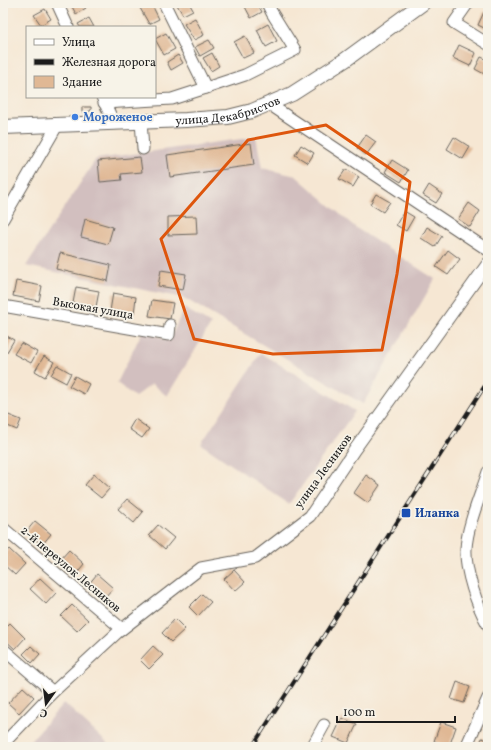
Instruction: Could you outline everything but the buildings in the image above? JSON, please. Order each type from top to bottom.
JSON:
[{"type":"main road","name":"улица Декабристов","points":[[3,127],[114,123],[228,116],[252,111],[292,94],[345,60],[423,3]]},
{"type":"street","points":[[57,3],[68,26]]},
{"type":"street","points":[[164,3],[206,88]]},
{"type":"street","points":[[114,123],[103,100],[172,99],[245,75],[295,50],[272,14],[267,3]]},
{"type":"street","points":[[468,3],[454,23],[488,44]]},
{"type":"street","points":[[269,104],[488,250]]},
{"type":"street","points":[[141,121],[143,149]]},
{"type":"street","points":[[3,219],[58,124]]},
{"type":"street","name":"улица Лесников","points":[[3,744],[53,692],[122,629],[201,568],[255,558],[310,516],[355,449],[488,263]]},
{"type":"street","name":"Высокая улица","points":[[3,306],[169,335],[170,325]]},
{"type":"street","points":[[488,472],[469,532],[466,548],[467,563],[476,596],[481,613],[488,625]]},
{"type":"street","name":"2-й переулок Лесников","points":[[3,528],[122,629]]},
{"type":"street","points":[[3,649],[53,692]]},
{"type":"street","points":[[466,747],[488,698]]},
{"type":"street","points":[[312,747],[324,725]]},
{"type":"highlighted area","points":[[326,125],[410,182],[397,274],[382,350],[273,354],[194,339],[161,239],[248,140]]},
{"type":"shaded area","points":[[256,137],[262,168],[296,176],[356,228],[435,279],[363,404],[184,298],[26,266],[96,159]]},
{"type":"shaded area","points":[[184,308],[211,324],[167,396],[152,384],[135,397],[117,383],[143,330],[169,341]]},
{"type":"shaded area","points":[[261,353],[355,411],[289,504],[201,444]]},
{"type":"shaded area","points":[[64,703],[111,747],[25,747]]},
{"type":"railway","points":[[252,747],[488,381]]},
{"type":"place","name":"Мороженое","points":[[75,117]]},
{"type":"place","name":"Иланка","points":[[406,513]]}]
